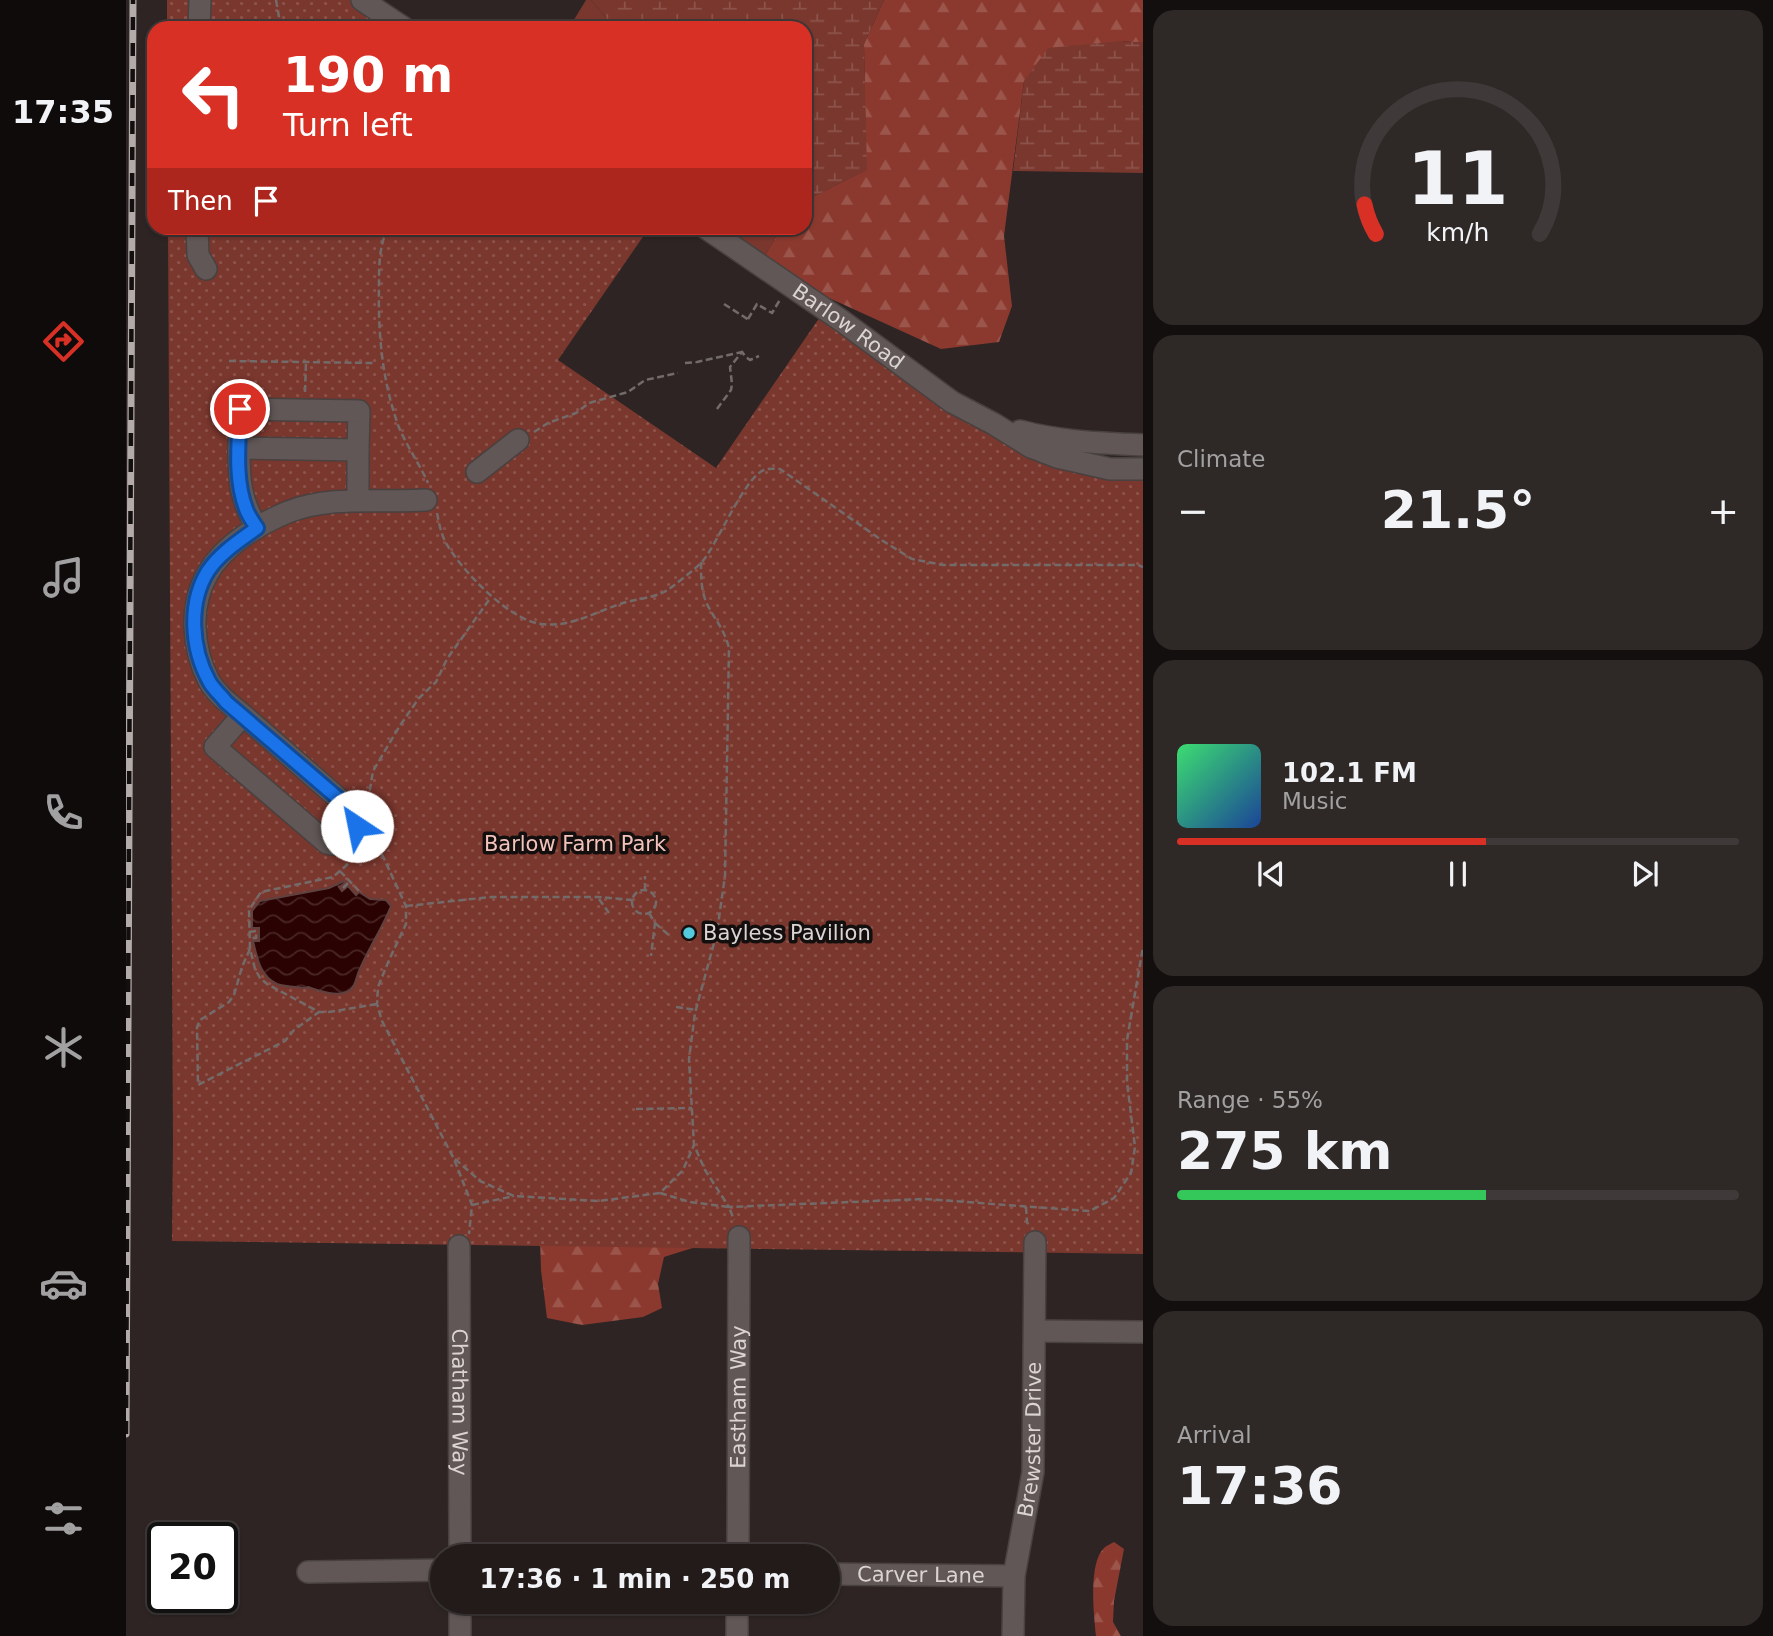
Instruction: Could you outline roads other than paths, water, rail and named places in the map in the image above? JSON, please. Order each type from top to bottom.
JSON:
[{"type":"street","points":[[199,21],[200,0]]},
{"type":"street","points":[[362,0],[394,21]]},
{"type":"street","points":[[197,235],[198,255],[206,269]]},
{"type":"street","name":"Barlow Road","points":[[716,235],[790,284],[952,402],[1031,447],[1057,457],[1110,469],[1143,469]]},
{"type":"street","points":[[257,528],[246,509],[241,489],[240,409],[359,411],[358,500]]},
{"type":"street","name":"Barlow Road","points":[[994,424],[1049,438],[1084,443],[1143,444]]},
{"type":"street","points":[[477,472],[518,440]]},
{"type":"street","points":[[239,448],[358,450]]},
{"type":"street","points":[[243,715],[215,747],[327,843],[336,845],[351,840],[357,826],[354,812],[243,715],[226,702],[210,683],[196,643],[194,617],[198,595],[208,573],[220,557],[257,528],[288,512],[321,503],[358,500],[400,502],[430,497]]},
{"type":"street","name":"Eastham Way","points":[[737,1544],[739,1237]]},
{"type":"street","name":"Brewster Drive","points":[[1013,1636],[1014,1576],[1033,1472],[1035,1242]]},
{"type":"street","name":"Chatham Way","points":[[459,1247],[460,1544]]},
{"type":"street","points":[[1035,1331],[1143,1332]]},
{"type":"street","points":[[308,1572],[430,1570]]},
{"type":"street","name":"Carver Lane","points":[[840,1574],[1014,1576]]},
{"type":"street","points":[[460,1614],[460,1636]]},
{"type":"street","points":[[737,1614],[737,1636]]},
{"type":"water","points":[[344,881],[339,887],[342,891],[348,886],[356,895],[359,892],[370,899],[386,900],[391,906],[355,984],[345,992],[335,994],[308,987],[284,986],[271,981],[260,966],[256,954],[253,941],[259,941],[259,928],[252,928],[252,911],[260,901],[329,888]]},
{"type":"railway","points":[[126,1434],[133,0]]},
{"type":"place","name":"Bayless Pavilion","points":[[689,933]]},
{"type":"park label","name":"Barlow Farm Park","points":[[575,844]]}]
